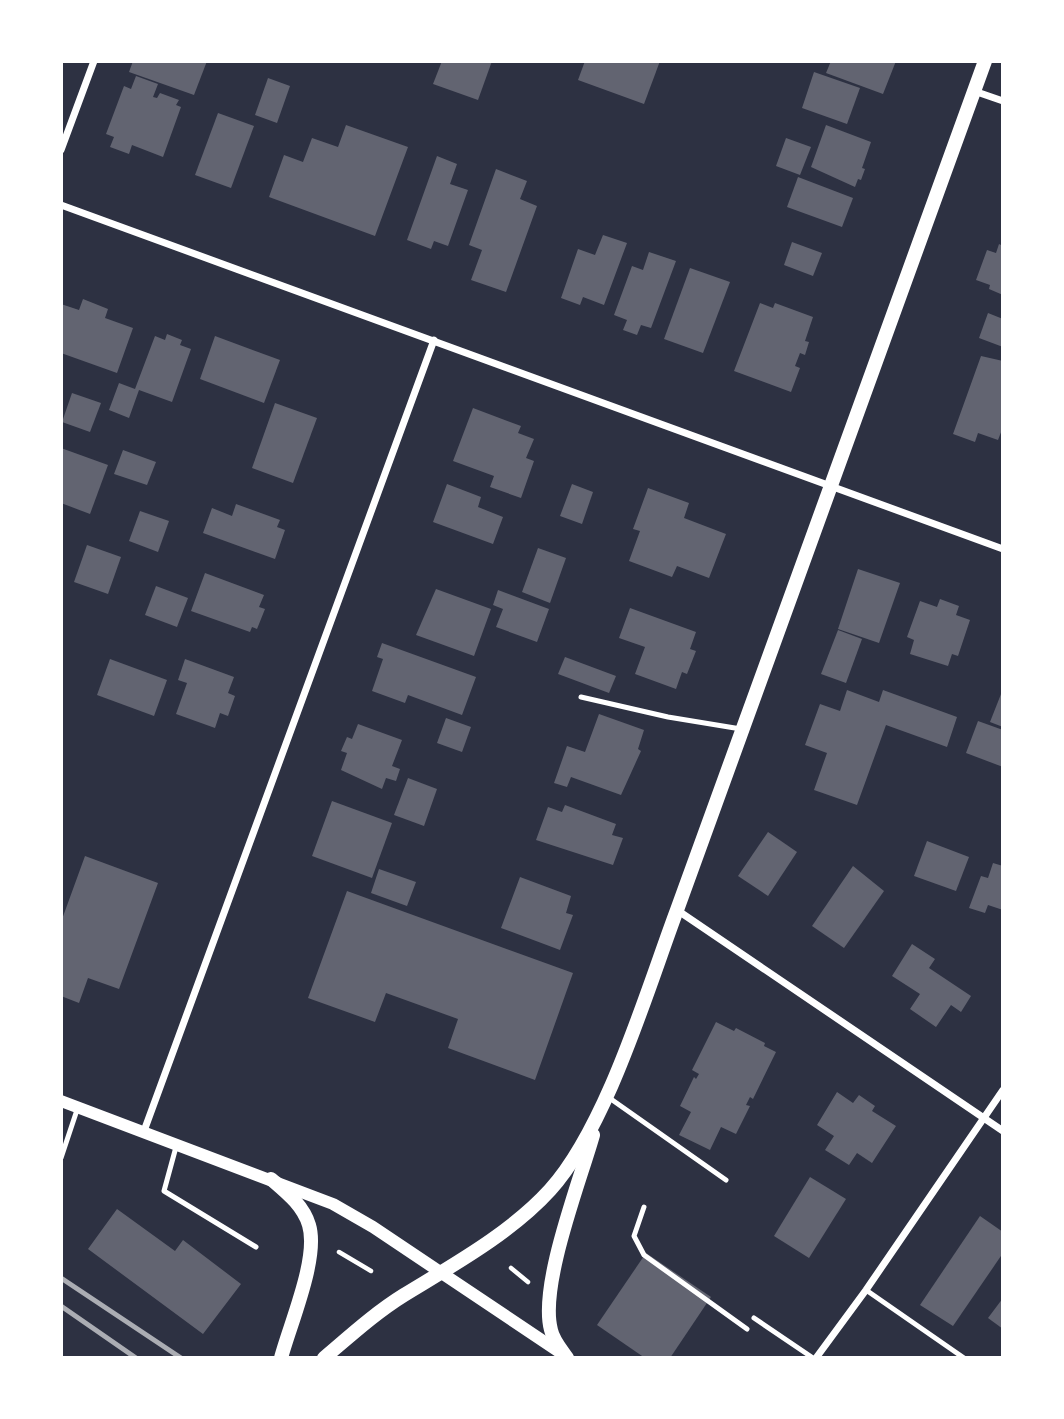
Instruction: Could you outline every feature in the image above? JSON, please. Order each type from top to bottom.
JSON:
[{"type":"main road","points":[[324,1358],[369,1320],[505,1229],[549,1191],[579,1149],[605,1095],[677,910],[985,61]]},
{"type":"main road","points":[[567,1358],[551,1330],[548,1309],[552,1284],[605,1095]]},
{"type":"main road","points":[[271,1179],[294,1200],[308,1224],[311,1237],[310,1255],[281,1358]]},
{"type":"street","points":[[61,150],[94,61]]},
{"type":"street","points":[[974,91],[1003,101]]},
{"type":"street","points":[[61,205],[1003,549]]},
{"type":"street","points":[[144,1132],[434,340]]},
{"type":"street","points":[[677,910],[1003,1131]]},
{"type":"street","points":[[814,1358],[866,1290],[1003,1090]]},
{"type":"street","points":[[61,1101],[271,1179],[350,1213],[567,1358]]},
{"type":"lane","points":[[581,697],[668,717],[741,729]]},
{"type":"lane","points":[[605,1095],[726,1180]]},
{"type":"lane","points":[[61,1158],[78,1107]]},
{"type":"lane","points":[[177,1144],[164,1191],[256,1247]]},
{"type":"lane","points":[[644,1207],[634,1236],[644,1255],[747,1329]]},
{"type":"lane","points":[[866,1290],[964,1358]]},
{"type":"lane","points":[[754,1318],[814,1358]]},
{"type":"path","points":[[339,1252],[371,1271]]},
{"type":"path","points":[[511,1268],[528,1282]]},
{"type":"building","points":[[133,61],[207,61],[194,95],[129,72]]},
{"type":"building","points":[[442,61],[492,61],[478,100],[433,84]]},
{"type":"building","points":[[585,61],[660,61],[644,104],[578,80]]},
{"type":"building","points":[[831,61],[896,61],[883,94],[826,73]]},
{"type":"building","points":[[814,72],[860,88],[847,124],[802,108]]},
{"type":"building","points":[[136,76],[158,84],[153,97],[157,98],[160,93],[179,100],[176,105],[181,107],[163,157],[132,145],[129,154],[110,147],[114,137],[106,134],[124,86],[131,89]]},
{"type":"building","points":[[268,78],[290,86],[277,123],[255,115]]},
{"type":"building","points":[[218,113],[254,126],[231,188],[195,175]]},
{"type":"building","points":[[346,125],[408,147],[375,236],[269,197],[284,155],[303,162],[312,138],[338,147]]},
{"type":"building","points":[[826,125],[871,142],[862,168],[865,169],[855,187],[811,167]]},
{"type":"building","points":[[786,138],[811,147],[800,175],[776,166]]},
{"type":"building","points":[[437,156],[457,164],[450,184],[468,190],[448,246],[434,241],[431,249],[407,240]]},
{"type":"building","points":[[496,169],[527,181],[520,199],[537,206],[506,292],[471,280],[482,250],[469,245]]},
{"type":"building","points":[[798,177],[853,198],[842,227],[787,207]]},
{"type":"building","points":[[603,235],[627,243],[604,305],[583,297],[580,305],[561,298],[578,249],[595,255]]},
{"type":"building","points":[[792,242],[822,253],[813,276],[784,265]]},
{"type":"building","points":[[999,244],[1003,246],[1003,295],[989,289],[990,285],[976,280],[987,250],[996,253]]},
{"type":"building","points":[[649,252],[676,261],[651,328],[641,325],[637,335],[623,330],[627,320],[614,315],[632,266],[643,270]]},
{"type":"building","points":[[690,268],[730,282],[703,353],[664,339]]},
{"type":"building","points":[[83,299],[108,309],[105,318],[133,328],[117,373],[61,353],[61,304],[79,310]]},
{"type":"building","points":[[760,303],[773,308],[775,303],[813,317],[805,341],[809,342],[805,355],[800,353],[795,366],[800,368],[791,392],[734,371]]},
{"type":"building","points":[[988,313],[1003,319],[1003,347],[979,338]]},
{"type":"building","points":[[167,334],[182,340],[180,345],[191,349],[172,402],[139,390],[129,418],[109,410],[119,383],[135,389],[155,336],[165,340]]},
{"type":"building","points":[[215,336],[280,360],[264,403],[200,379]]},
{"type":"building","points":[[981,356],[1003,361],[1003,427],[998,440],[978,433],[975,442],[953,434]]},
{"type":"building","points":[[72,393],[101,403],[90,432],[62,422]]},
{"type":"building","points":[[275,403],[317,418],[293,483],[252,468]]},
{"type":"building","points":[[473,408],[521,426],[518,433],[534,439],[526,458],[534,461],[521,498],[490,487],[494,476],[453,461]]},
{"type":"building","points":[[61,448],[108,465],[90,514],[61,503]]},
{"type":"building","points":[[123,450],[156,462],[147,485],[114,474]]},
{"type":"building","points":[[447,484],[481,497],[478,507],[503,517],[493,544],[433,522]]},
{"type":"building","points":[[572,484],[593,492],[582,524],[560,516]]},
{"type":"building","points":[[648,488],[689,503],[684,518],[726,534],[709,578],[677,566],[672,577],[629,561],[640,531],[633,529]]},
{"type":"building","points":[[236,504],[280,520],[277,527],[285,530],[275,559],[203,533],[212,508],[232,516]]},
{"type":"building","points":[[140,511],[169,521],[158,552],[129,541]]},
{"type":"building","points":[[87,545],[121,557],[108,594],[74,582]]},
{"type":"building","points":[[538,548],[566,558],[550,603],[522,592]]},
{"type":"building","points":[[858,569],[900,583],[879,643],[838,629]]},
{"type":"building","points":[[205,573],[264,595],[259,607],[265,609],[257,629],[252,627],[250,632],[191,611]]},
{"type":"building","points":[[156,586],[188,598],[177,627],[145,615]]},
{"type":"building","points":[[436,589],[491,609],[474,656],[416,635]]},
{"type":"building","points":[[498,590],[549,609],[537,642],[496,627],[503,609],[493,605]]},
{"type":"building","points":[[940,599],[959,606],[956,615],[970,620],[958,656],[952,654],[948,666],[910,654],[914,640],[907,637],[920,601],[937,607]]},
{"type":"building","points":[[630,608],[696,632],[690,649],[696,651],[687,674],[682,672],[676,689],[635,674],[645,647],[619,638]]},
{"type":"building","points":[[838,630],[862,639],[846,683],[821,674]]},
{"type":"building","points":[[382,643],[476,677],[462,715],[408,695],[405,703],[372,691],[383,659],[377,657]]},
{"type":"building","points":[[565,657],[616,676],[609,693],[558,674]]},
{"type":"building","points":[[110,659],[167,680],[154,716],[97,695]]},
{"type":"building","points":[[185,659],[234,677],[228,693],[235,696],[228,716],[220,713],[215,728],[176,714],[187,683],[178,680]]},
{"type":"building","points":[[1003,689],[1003,727],[990,722]]},
{"type":"building","points":[[847,690],[879,702],[883,690],[957,717],[947,747],[886,725],[857,805],[814,790],[827,753],[805,745],[820,704],[840,711]]},
{"type":"building","points":[[599,714],[644,730],[638,749],[641,751],[621,795],[571,777],[567,787],[554,783],[567,746],[585,752]]},
{"type":"building","points":[[446,718],[471,727],[462,752],[437,743]]},
{"type":"building","points":[[978,721],[1003,730],[1003,767],[966,753]]},
{"type":"building","points":[[358,724],[402,740],[392,766],[400,769],[396,781],[386,778],[382,789],[341,770],[347,753],[341,751],[347,737],[352,739]]},
{"type":"building","points":[[408,778],[437,789],[424,826],[394,815]]},
{"type":"building","points":[[332,801],[392,823],[372,878],[312,856]]},
{"type":"building","points":[[565,805],[616,824],[612,835],[623,838],[613,865],[536,840],[548,807],[562,812]]},
{"type":"building","points":[[768,832],[797,852],[768,896],[738,876]]},
{"type":"building","points":[[927,841],[969,857],[956,891],[914,876]]},
{"type":"building","points":[[85,856],[158,883],[119,989],[88,978],[79,1003],[61,996],[61,922]]},
{"type":"building","points":[[993,863],[1003,866],[1003,910],[988,905],[985,913],[969,908],[981,876],[988,878]]},
{"type":"building","points":[[853,866],[884,891],[844,948],[812,926]]},
{"type":"building","points":[[379,869],[416,882],[407,906],[371,893]]},
{"type":"building","points":[[520,877],[571,896],[566,913],[573,915],[560,950],[501,928]]},
{"type":"building","points":[[347,891],[573,973],[535,1080],[448,1048],[458,1019],[386,993],[375,1022],[308,998]]},
{"type":"building","points":[[912,944],[935,959],[929,968],[971,996],[961,1012],[951,1005],[936,1027],[910,1009],[920,994],[892,976]]},
{"type":"building","points":[[716,1022],[734,1031],[736,1028],[776,1052],[753,1099],[750,1097],[746,1105],[750,1106],[736,1134],[721,1127],[710,1150],[679,1135],[691,1112],[680,1106],[694,1077],[696,1079],[699,1074],[692,1070]]},
{"type":"building","points":[[837,1092],[853,1103],[859,1095],[875,1106],[872,1111],[896,1126],[872,1163],[857,1153],[849,1165],[825,1150],[834,1136],[817,1125]]},
{"type":"building","points":[[810,1177],[846,1199],[809,1258],[774,1236]]},
{"type":"building","points":[[117,1209],[175,1251],[183,1240],[241,1284],[203,1334],[88,1249]]},
{"type":"building","points":[[980,1216],[1003,1232],[1003,1253],[953,1326],[920,1305]]},
{"type":"building","points":[[646,1253],[711,1297],[670,1358],[645,1358],[597,1325]]},
{"type":"building","points":[[1003,1298],[1003,1329],[988,1318]]},
{"type":"railway","points":[[61,1278],[181,1358]]},
{"type":"railway","points":[[61,1306],[136,1358]]}]
